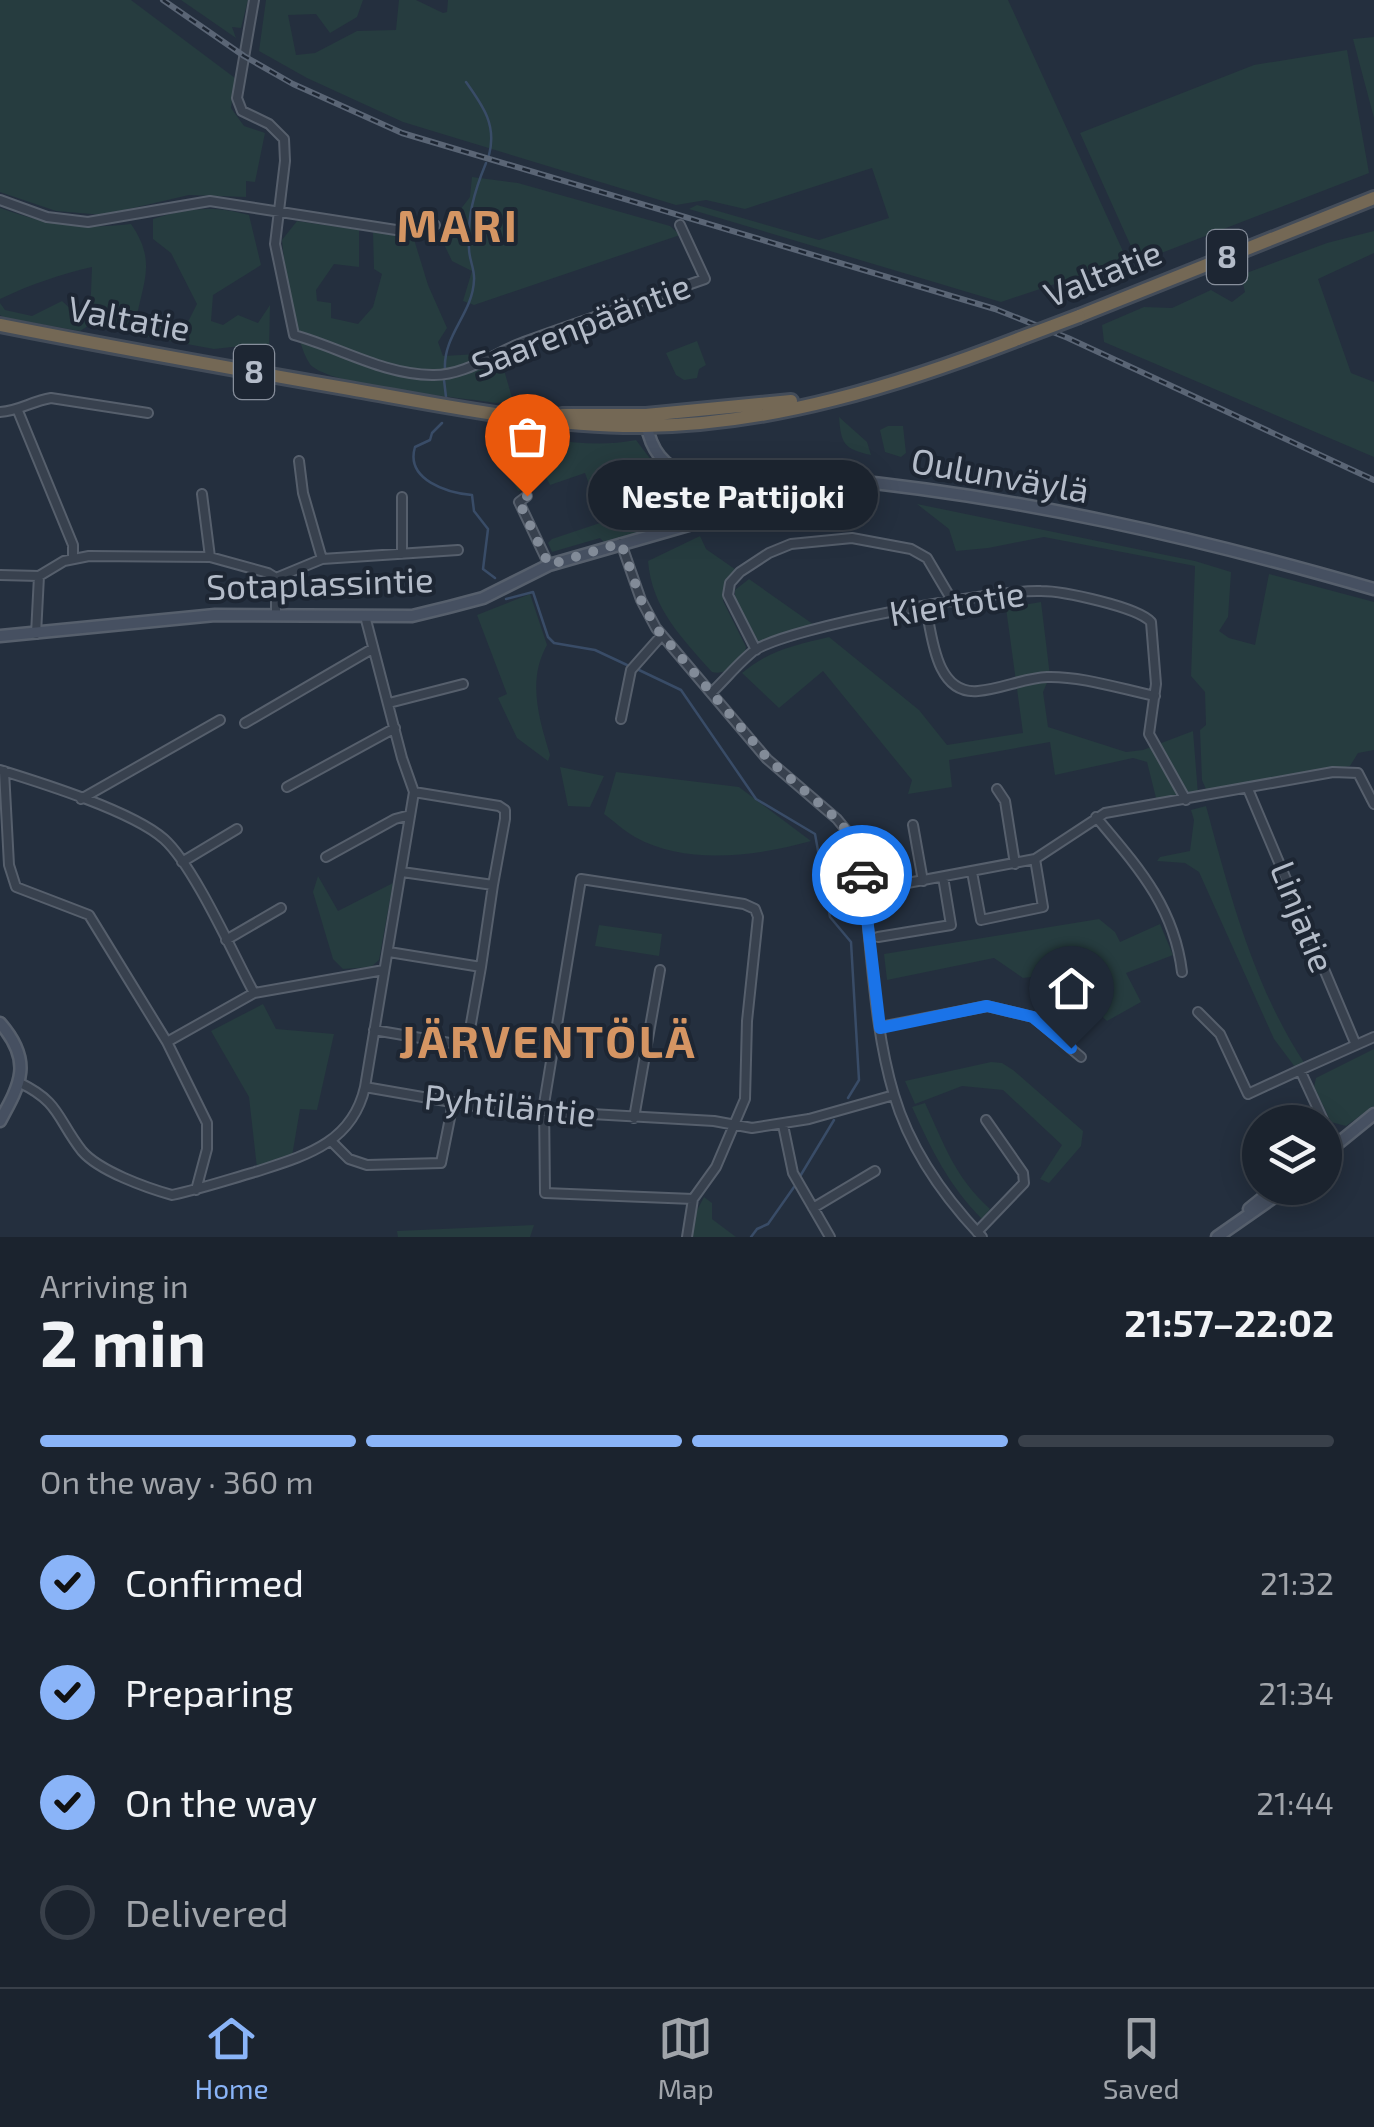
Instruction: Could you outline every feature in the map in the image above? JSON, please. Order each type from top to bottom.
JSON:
[{"type":"highway","name":"Valtatie","points":[[0,326],[484,412],[576,424],[772,412],[828,402],[948,365],[1374,198]]},
{"type":"street","points":[[254,0],[237,98],[242,112],[270,124],[284,139],[278,210]]},
{"type":"street","points":[[0,200],[47,216],[88,222],[224,201],[396,230],[435,225]]},
{"type":"street","name":"Saarenpääntie","points":[[278,210],[276,252],[294,335],[384,369],[430,376],[456,374],[523,342],[705,279],[680,225]]},
{"type":"street","points":[[0,412],[18,411],[50,398],[148,413]]},
{"type":"street","points":[[18,411],[74,546],[73,558]]},
{"type":"street","name":"Oulunväylä","points":[[646,420],[657,454],[670,466],[690,475],[833,478],[958,494],[1146,530],[1374,589]]},
{"type":"street","points":[[299,462],[303,494],[322,559]]},
{"type":"street","name":"Sotaplassintie","points":[[0,636],[158,619],[412,616],[449,608],[484,598],[549,565],[692,524],[711,505],[715,476]]},
{"type":"street","points":[[202,494],[210,557]]},
{"type":"street","points":[[527,496],[519,502],[549,565]]},
{"type":"street","points":[[402,497],[402,554]]},
{"type":"street","points":[[756,650],[728,595],[730,583],[769,553],[790,544],[852,538],[910,549],[927,558],[953,602]]},
{"type":"street","points":[[621,543],[641,600],[662,635],[768,759],[851,836],[859,854],[880,1028],[894,1096],[923,1161],[980,1234],[1024,1182],[1023,1173],[986,1120]]},
{"type":"street","points":[[276,578],[322,559],[458,550]]},
{"type":"street","points":[[0,576],[40,576],[73,558],[210,557],[276,578]]},
{"type":"street","points":[[36,634],[40,576]]},
{"type":"street","points":[[276,578],[276,615]]},
{"type":"street","name":"Kiertotie","points":[[711,693],[756,650],[827,626],[953,602],[1044,590],[1139,612],[1151,622],[1155,696],[1149,734],[1186,800]]},
{"type":"street","points":[[926,608],[938,661],[953,683],[962,688],[979,691],[1061,678],[1155,696]]},
{"type":"street","points":[[20,1083],[39,1091],[48,1100],[92,1160],[172,1196],[292,1160],[332,1142],[352,1120],[364,1088],[414,792],[365,616]]},
{"type":"street","points":[[621,719],[631,670],[662,635]]},
{"type":"street","points":[[245,723],[372,649]]},
{"type":"street","points":[[389,703],[463,684]]},
{"type":"street","points":[[81,799],[220,720]]},
{"type":"street","points":[[287,787],[395,728]]},
{"type":"street","points":[[196,1190],[207,1150],[208,1123],[167,1042],[89,915],[16,887],[10,865],[2,770],[146,826],[162,837],[182,862],[254,993]]},
{"type":"street","points":[[865,892],[1034,859],[1096,817],[1248,789],[1354,771],[1362,778],[1374,804]]},
{"type":"street","points":[[997,789],[1005,802],[1015,864]]},
{"type":"street","name":"Linjatie","points":[[1248,789],[1356,1045]]},
{"type":"street","points":[[374,1030],[467,1046],[481,967],[505,810],[414,792]]},
{"type":"street","points":[[326,856],[410,815]]},
{"type":"street","points":[[1096,817],[1151,882],[1179,948],[1182,972]]},
{"type":"street","points":[[913,824],[923,881]]},
{"type":"street","points":[[182,862],[237,829]]},
{"type":"street","points":[[972,872],[981,920],[1043,906],[1034,859]]},
{"type":"street","points":[[402,872],[493,885]]},
{"type":"street","points":[[878,937],[951,925],[943,877]]},
{"type":"street","points":[[544,1207],[544,1113],[581,879],[744,904],[755,909],[759,925],[751,976],[745,1098],[716,1167],[693,1198],[687,1237]]},
{"type":"street","points":[[226,940],[282,908]]},
{"type":"street","points":[[388,952],[481,967]]},
{"type":"street","points":[[167,1042],[254,993],[384,970]]},
{"type":"street","points":[[634,1118],[660,970]]},
{"type":"street","points":[[880,1028],[989,1006],[1033,1017],[1081,1057]]},
{"type":"street","points":[[1198,1012],[1220,1034],[1248,1094],[1374,1037]]},
{"type":"street","points":[[0,1024],[20,1056],[20,1083],[0,1122]]},
{"type":"street","points":[[1300,1070],[1316,1105]]},
{"type":"street","name":"Pyhtiläntie","points":[[364,1088],[544,1113],[714,1121],[752,1128],[784,1125],[894,1096]]},
{"type":"street","points":[[332,1142],[349,1159],[367,1165],[441,1163],[454,1103]]},
{"type":"street","points":[[1342,1140],[1374,1114]]},
{"type":"street","points":[[784,1125],[793,1173],[826,1235]]},
{"type":"street","points":[[813,1208],[875,1171]]},
{"type":"street","points":[[545,1193],[693,1198]]},
{"type":"street","points":[[1222,1233],[1255,1205]]},
{"type":"street","points":[[1222,1233],[1262,1205]]},
{"type":"green space","points":[[0,0],[131,0],[235,78],[231,108],[244,126],[265,133],[255,182],[246,181],[246,197],[189,195],[103,215],[56,211],[0,192]]},
{"type":"green space","points":[[181,0],[248,0],[241,28],[232,27],[236,38]]},
{"type":"green space","points":[[266,0],[363,0],[357,17],[330,33],[316,14],[288,15],[296,55],[315,53],[357,31],[396,30],[399,0],[416,0],[443,13],[447,12],[448,0],[1008,0],[1127,260],[1001,302],[689,209],[697,205],[819,240],[889,218],[872,168],[745,209],[706,200],[676,205],[403,122],[259,51]]},
{"type":"green space","points":[[1374,37],[1374,118],[1353,39]]},
{"type":"green space","points":[[1347,50],[1369,173],[1138,262],[1080,133],[1254,65]]},
{"type":"green space","points":[[472,177],[518,183],[670,226],[680,235],[474,305],[463,301],[472,271],[452,261],[440,236],[470,197]]},
{"type":"green space","points":[[0,208],[64,225],[131,224],[146,258],[137,315],[187,324],[197,304],[171,253],[153,239],[153,219],[201,209],[249,215],[261,265],[213,295],[211,321],[223,325],[238,315],[258,323],[270,305],[269,351],[241,346],[214,349],[88,326],[80,331],[5,318],[0,315],[0,303],[5,310],[32,316],[62,301],[75,313],[90,317],[92,267],[45,280],[0,299]]},
{"type":"green space","points":[[297,221],[359,230],[359,267],[334,264],[316,290],[317,301],[331,303],[331,318],[358,324],[373,307],[382,274],[374,269],[373,232],[413,236],[447,328],[438,342],[443,356],[478,354],[502,363],[513,401],[496,403],[373,386],[313,367],[296,327],[283,252],[282,240]]},
{"type":"green space","points":[[1374,231],[1374,253],[1318,279],[1351,373],[1374,382],[1374,457],[1104,342],[1102,325],[1144,307],[1172,308],[1211,290],[1232,302],[1245,292],[1241,275],[1327,243]]},
{"type":"green space","points":[[697,341],[706,365],[699,369],[697,378],[684,380],[676,375],[666,353]]},
{"type":"green space","points":[[839,417],[867,442],[871,455],[846,444]]},
{"type":"green space","points":[[903,426],[906,453],[901,457],[885,452],[880,430]]},
{"type":"green space","points":[[488,431],[581,443],[636,440],[658,469],[697,489],[700,505],[669,527],[604,542],[600,538],[552,552],[548,543],[552,539],[603,522],[585,473],[550,485],[541,467],[520,475],[525,489],[518,491]]},
{"type":"green space","points":[[917,504],[1195,561],[1231,572],[1228,617],[1219,631],[1255,645],[1269,574],[1374,602],[1374,750],[1358,753],[1350,766],[1208,794],[1202,780],[1200,730],[1206,725],[1205,692],[1191,676],[1195,566],[1044,537],[956,551],[949,529]]},
{"type":"green space","points":[[700,536],[706,549],[739,572],[727,580],[723,601],[746,647],[734,666],[718,673],[712,672],[670,622],[655,594],[648,561]]},
{"type":"green space","points":[[749,579],[817,627],[760,644],[735,600],[735,590]]},
{"type":"green space","points":[[530,594],[547,645],[536,686],[548,761],[517,738],[498,698],[507,694],[477,615]]},
{"type":"green space","points":[[1041,602],[1050,676],[1043,692],[1048,727],[1126,752],[1143,750],[1193,731],[1198,794],[1157,802],[1147,762],[1133,758],[1055,775],[1050,742],[949,760],[952,787],[908,794],[912,780],[823,671],[779,708],[742,673],[773,654],[829,637],[919,710],[947,745],[1023,733],[1006,608]]},
{"type":"green space","points":[[560,767],[604,776],[590,807],[568,806]]},
{"type":"green space","points":[[616,772],[739,787],[811,841],[722,856],[655,846],[631,835],[604,814]]},
{"type":"green space","points":[[1206,806],[1234,906],[1258,972],[1305,1064],[1295,1067],[1274,1039],[1199,872],[1185,863],[1157,861],[1190,851],[1194,820],[1191,810]]},
{"type":"green space","points":[[318,876],[338,911],[393,883],[379,960],[371,967],[343,969],[333,959],[313,892]]},
{"type":"green space","points":[[1099,919],[1115,932],[1120,942],[1160,924],[1173,955],[1126,973],[1141,1002],[1107,1021],[1057,974],[1023,978],[994,958],[887,980],[884,954]]},
{"type":"green space","points":[[599,925],[662,934],[659,956],[595,946]]},
{"type":"green space","points":[[263,1004],[276,1029],[334,1034],[317,1110],[300,1109],[292,1156],[257,1168],[249,1097],[211,1031]]},
{"type":"green space","points":[[1374,1049],[1374,1106],[1346,1126],[1342,1125],[1342,1105],[1323,1105],[1314,1087],[1316,1078]]},
{"type":"green space","points":[[991,1062],[1013,1070],[1083,1131],[1081,1146],[1049,1183],[1040,1179],[1062,1145],[1003,1090],[962,1086],[915,1104],[905,1081]]},
{"type":"green space","points":[[925,1103],[959,1172],[990,1209],[982,1219],[950,1180],[926,1138],[912,1107]]},
{"type":"green space","points":[[704,1197],[712,1203],[712,1219],[736,1237],[692,1237],[695,1214]]},
{"type":"green space","points":[[534,1225],[530,1237],[398,1237],[397,1231]]},
{"type":"waterway","points":[[466,82],[490,125],[489,155]]},
{"type":"waterway","points":[[445,369],[449,345],[472,292],[469,226],[486,163]]},
{"type":"waterway","points":[[444,380],[446,397]]},
{"type":"waterway","points":[[442,423],[430,440],[415,447],[416,468],[441,488],[472,495],[474,511],[488,529],[483,569],[495,578]]},
{"type":"waterway","points":[[506,599],[533,592],[548,637],[554,643],[595,650],[627,665]]},
{"type":"waterway","points":[[639,670],[681,690],[756,799],[815,834],[830,917],[851,942],[859,1080],[848,1098]]},
{"type":"waterway","points":[[799,1178],[834,1120]]},
{"type":"waterway","points":[[751,1237],[768,1224],[794,1187]]},
{"type":"railway","points":[[163,0],[244,56],[293,84],[402,133],[995,309],[1068,338],[1374,480]]},
{"type":"way so far","points":[[527,496],[519,502],[549,565],[621,543],[641,600],[656,628],[768,759],[837,819],[851,836],[862,875]]},
{"type":"place","name":"Neste Pattijoki","points":[[527,496]]},
{"type":"district","name":"MARI","points":[[458,226]]},
{"type":"district","name":"JÄRVENTÖLÄ","points":[[548,1042]]},
{"type":"route","points":[[862,875],[880,1028],[987,1006],[1033,1017],[1071,1048]]}]
